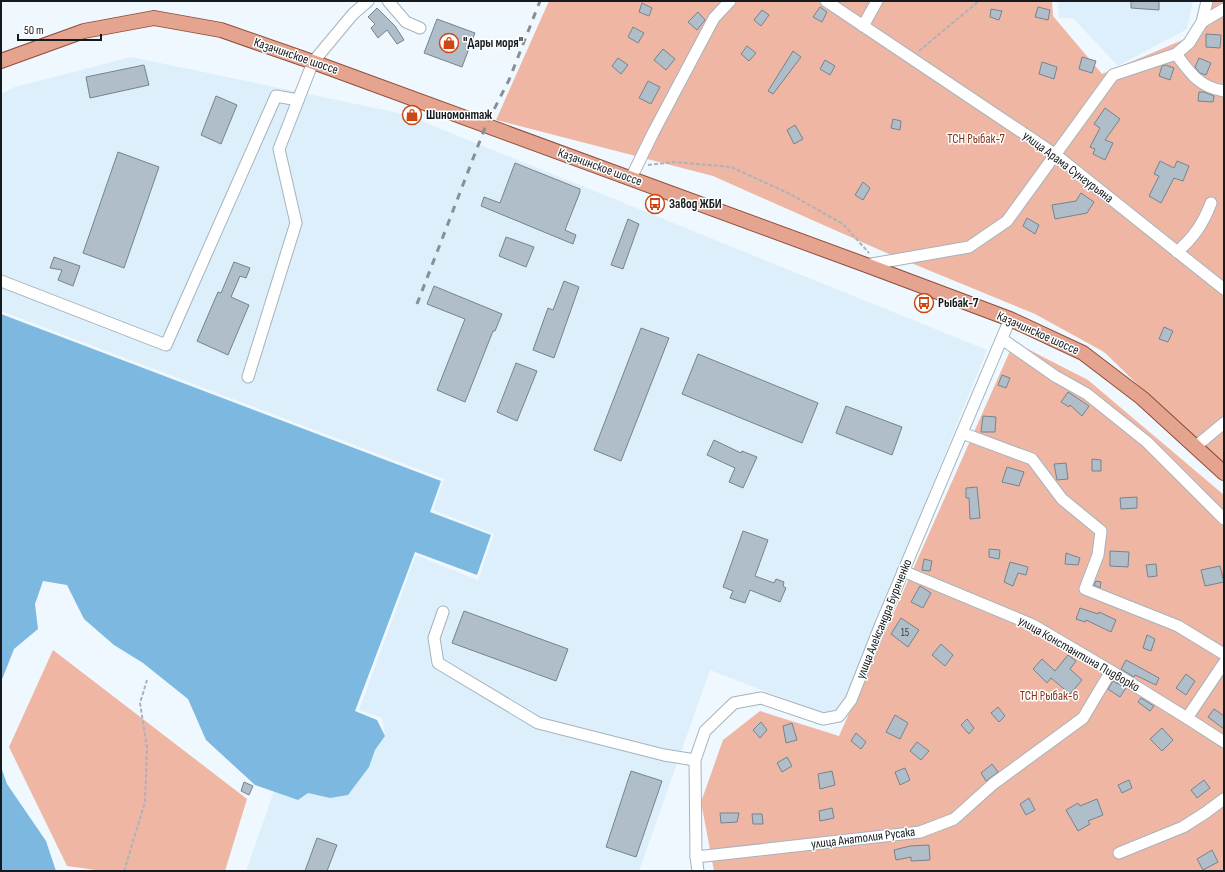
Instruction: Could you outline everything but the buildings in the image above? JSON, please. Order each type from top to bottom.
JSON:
[{"type":"main road","name":"Казачинское шоссе","points":[[1,62],[84,31],[154,18],[221,30],[871,264],[1010,319],[1083,353],[1142,398],[1224,473]]},
{"type":"street","points":[[248,377],[296,223],[279,149],[313,62],[353,14],[368,1]]},
{"type":"street","points":[[388,1],[406,22],[420,28]]},
{"type":"street","points":[[631,178],[652,133],[714,18],[730,1]]},
{"type":"street","name":"улица Арама Сунгурьяна","points":[[826,1],[1056,155],[1224,289]]},
{"type":"street","points":[[863,26],[877,1]]},
{"type":"street","points":[[871,264],[969,247],[1007,221],[1113,75],[1176,54],[1189,43],[1202,22],[1208,1]]},
{"type":"street","points":[[1202,22],[1224,9]]},
{"type":"street","points":[[1176,54],[1191,75],[1205,86],[1224,91]]},
{"type":"street","points":[[1,281],[166,345],[276,96],[298,100]]},
{"type":"street","points":[[1177,252],[1190,240],[1204,220],[1210,203]]},
{"type":"street","name":"улица Александра Буряченко","points":[[698,871],[696,857],[695,760],[705,731],[734,703],[761,698],[823,719],[839,716],[851,700],[903,571],[1010,319]]},
{"type":"street","points":[[1002,339],[1055,376],[1087,394],[1147,442],[1224,519]]},
{"type":"street","points":[[1195,447],[1224,423]]},
{"type":"street","points":[[962,433],[1032,460],[1062,499],[1101,531],[1098,555],[1084,589],[1178,626],[1224,654]]},
{"type":"street","name":"улица Константина Пидворко","points":[[903,571],[1034,625],[1111,671],[1224,742]]},
{"type":"street","points":[[443,612],[434,638],[438,663],[538,723],[664,755],[695,760]]},
{"type":"street","points":[[1187,718],[1224,662]]},
{"type":"street","name":"улица Анатолия Русака","points":[[696,857],[920,832],[954,818],[993,784],[1084,718],[1111,671]]},
{"type":"street","points":[[1119,853],[1183,827],[1224,799]]},
{"type":"path","points":[[910,58],[979,1]]},
{"type":"path","points":[[637,166],[674,162],[732,167],[786,192],[843,224],[871,264]]},
{"type":"path","points":[[124,871],[145,802],[147,748],[140,702],[147,680]]},
{"type":"shaded area","points":[[1058,1],[1193,1],[1187,29],[1118,66],[1073,18],[1059,18]]},
{"type":"shaded area","points":[[131,57],[404,114],[987,350],[842,709],[823,714],[710,670],[639,871],[246,871],[274,791],[298,800],[308,793],[330,798],[369,767],[375,750],[385,736],[382,718],[359,710],[416,555],[478,580],[494,534],[433,510],[444,479],[1,311],[1,94],[15,87]]},
{"type":"green space","name":"ТСН Рыбак-7","points":[[549,1],[1052,1],[1053,16],[1102,74],[1204,31],[1213,1],[1224,1],[1224,468],[1104,352],[1035,314],[882,251],[713,176],[496,120]]},
{"type":"green space","name":"ТСН Рыбак-6","points":[[1014,342],[1088,380],[1224,495],[1224,871],[714,871],[701,802],[723,740],[760,711],[839,736]]},
{"type":"green space","points":[[53,650],[247,799],[225,871],[103,871],[67,866],[9,747]]},
{"type":"water","points":[[1,314],[441,481],[430,512],[491,535],[477,575],[415,552],[355,711],[377,720],[385,736],[375,750],[369,767],[348,795],[330,798],[308,793],[298,800],[255,785],[206,740],[188,699],[143,663],[114,645],[84,619],[67,585],[43,581],[35,604],[38,629],[14,649],[1,682]]},
{"type":"water","points":[[1,767],[7,784],[46,841],[56,871],[1,871]]},
{"type":"railway","points":[[417,304],[486,125],[509,80],[540,1]]},
{"type":"place","name":"\"Дары моря\"","points":[[449,43]]},
{"type":"place","name":"Шиномонтаж","points":[[412,115]]},
{"type":"place","name":"Завод ЖБИ","points":[[655,204]]},
{"type":"place","name":"Рыбак-7","points":[[924,303]]}]
